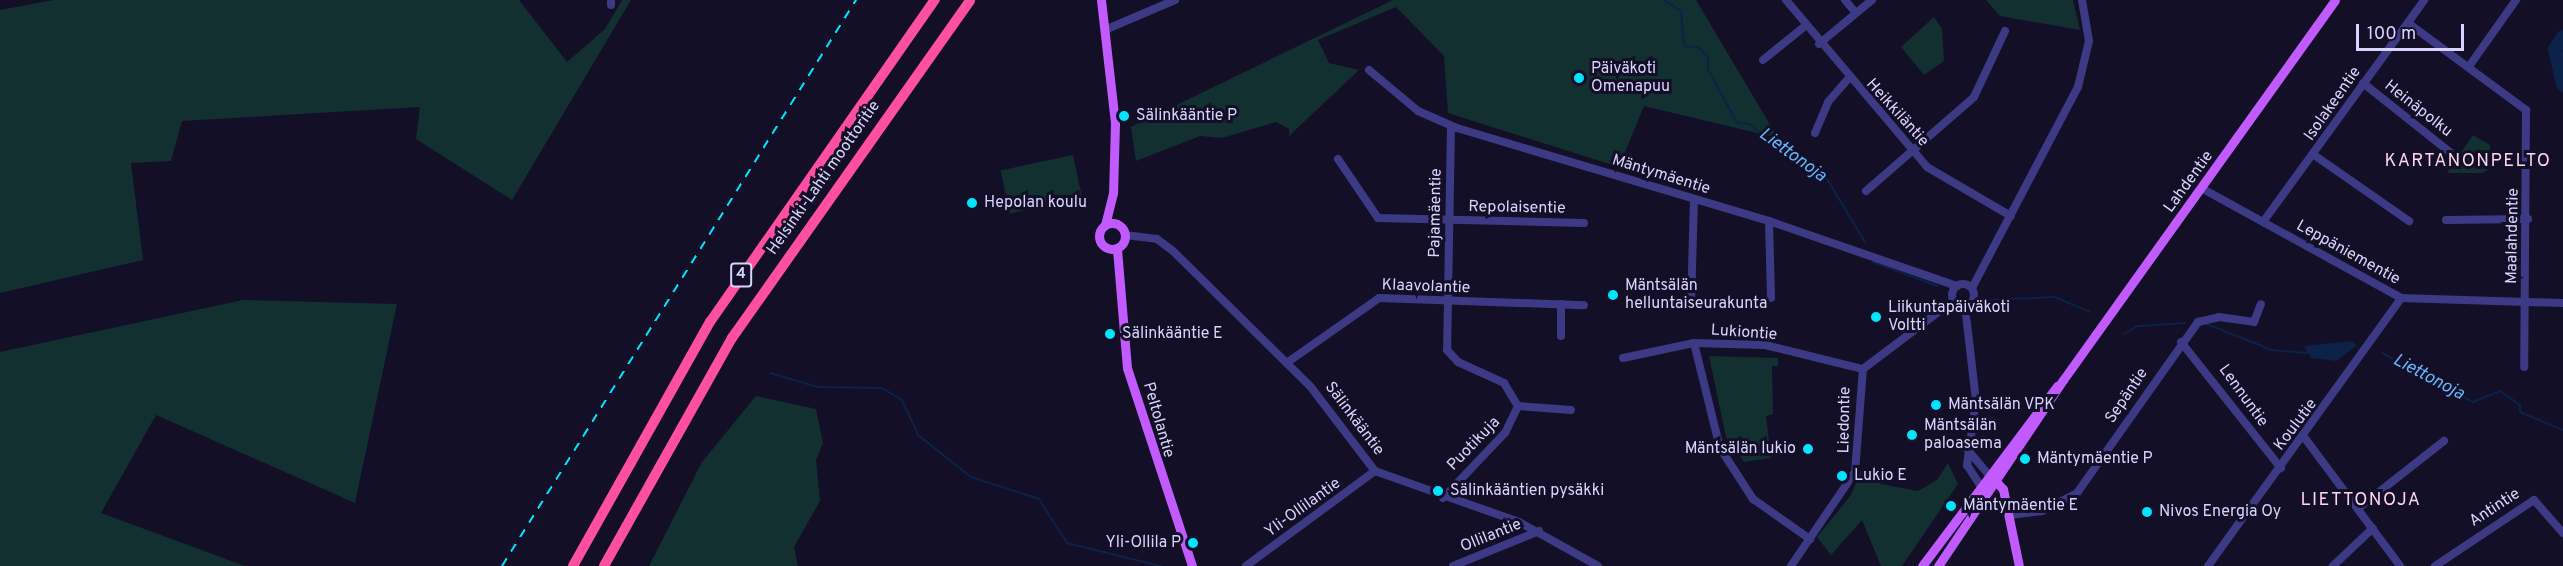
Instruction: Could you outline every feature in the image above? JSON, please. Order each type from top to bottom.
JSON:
[{"type":"highway","name":"Helsinki-Lahti moottoritie","points":[[573,566],[716,313],[935,0]]},
{"type":"highway","name":"Helsinki-Lahti moottoritie","points":[[604,566],[732,338],[970,0]]},
{"type":"main road","points":[[1101,0],[1107,29],[1115,123],[1113,193],[1119,225],[1125,235],[1112,249]]},
{"type":"main road","name":"Lahdentie","points":[[1922,566],[1988,474],[2063,380],[2203,189],[2336,0]]},
{"type":"main road","points":[[1113,193],[1105,225],[1119,225]]},
{"type":"main road","name":"Peltolantie","points":[[1105,225],[1099,239],[1112,249],[1136,402],[1192,566]]},
{"type":"main road","name":"Lahdentie","points":[[1938,566],[1997,482],[2063,380]]},
{"type":"main road","points":[[1988,474],[1997,482],[2008,512],[2019,566]]},
{"type":"main road","points":[[1980,485],[1990,492],[2008,512]]},
{"type":"street","points":[[1107,29],[1175,0]]},
{"type":"street","name":"Heikkiläntie","points":[[1786,0],[1848,79],[1914,152],[1946,182],[2011,216]]},
{"type":"street","points":[[1845,0],[1856,13]]},
{"type":"street","points":[[1819,44],[1872,0]]},
{"type":"street","points":[[1965,306],[1973,301],[1972,288],[2084,72],[2088,28],[2082,0]]},
{"type":"street","name":"Isolakeentie","points":[[2263,222],[2314,155],[2362,82],[2424,0]]},
{"type":"street","points":[[2470,65],[2516,0]]},
{"type":"street","name":"Maalahdentie","points":[[2408,23],[2470,65],[2526,110],[2528,219],[2524,367]]},
{"type":"street","points":[[1763,60],[1805,26]]},
{"type":"street","points":[[1866,191],[1914,152],[1974,97],[2004,31]]},
{"type":"street","name":"Mäntymäentie","points":[[1369,70],[1418,111],[1451,126],[1769,222],[1957,286],[1972,288]]},
{"type":"street","points":[[1815,133],[1828,102],[1848,79]]},
{"type":"street","name":"Heinäpolku","points":[[2362,82],[2456,157]]},
{"type":"street","name":"Pajamäentie","points":[[1447,302],[1451,126]]},
{"type":"street","points":[[2314,155],[2409,220]]},
{"type":"street","name":"Repolaisentie","points":[[1338,159],[1378,218],[1584,223]]},
{"type":"street","name":"Leppäniementie","points":[[2203,189],[2401,298],[2563,303]]},
{"type":"street","points":[[1691,306],[1694,200]]},
{"type":"street","points":[[2446,220],[2528,219]]},
{"type":"street","points":[[1769,222],[1771,298]]},
{"type":"street","name":"Sälinkääntie","points":[[1125,235],[1165,244],[1288,362],[1375,471],[1443,498],[1539,531],[1598,566]]},
{"type":"street","points":[[1957,286],[1953,300],[1965,306]]},
{"type":"street","name":"Koulutie","points":[[2208,566],[2304,437],[2401,298]]},
{"type":"street","name":"Liedontie","points":[[1791,566],[1855,472],[1863,369],[1953,300]]},
{"type":"street","name":"Klaavolantie","points":[[1288,362],[1367,301],[1584,305]]},
{"type":"street","name":"Puotikuja","points":[[1447,302],[1451,358],[1504,383],[1518,406]]},
{"type":"street","points":[[1561,336],[1562,304]]},
{"type":"street","name":"Sepäntie","points":[[2008,512],[2042,511],[2076,493],[2181,342],[2205,318],[2254,322],[2261,304]]},
{"type":"street","points":[[1965,306],[1976,379],[1967,465],[1980,485]]},
{"type":"street","name":"Lennuntie","points":[[2181,342],[2281,468]]},
{"type":"street","points":[[1694,343],[1720,448],[1753,499],[1810,539]]},
{"type":"street","name":"Lukiontie","points":[[1623,358],[1694,343],[1765,345],[1863,369]]},
{"type":"street","name":"Puotikuja","points":[[1518,406],[1571,410]]},
{"type":"street","name":"Puotikuja","points":[[1443,498],[1505,433],[1518,406]]},
{"type":"street","points":[[2304,437],[2360,507],[2400,566]]},
{"type":"street","points":[[2360,507],[2444,441]]},
{"type":"street","points":[[1967,449],[1988,474]]},
{"type":"street","name":"Yli-Ollilantie","points":[[1246,566],[1375,471]]},
{"type":"street","name":"Antintie","points":[[2434,566],[2534,500],[2563,533]]},
{"type":"street","points":[[2333,566],[2373,528]]},
{"type":"street","name":"Ollilantie","points":[[1453,566],[1539,531]]},
{"type":"green space","points":[[54,0],[519,0],[567,62],[605,29],[622,0],[631,0],[512,200],[416,139],[420,107],[182,121],[171,161],[131,163],[143,260],[0,293],[0,10]]},
{"type":"green space","points":[[1393,0],[1696,0],[1778,138],[1644,106],[1619,167],[1448,113],[1444,56],[1396,7],[1318,40],[1329,63],[1359,70],[1289,136],[1289,129],[1276,122],[1222,138],[1200,136],[1136,161],[1131,127]]},
{"type":"green space","points":[[1986,0],[2073,0],[2080,30],[2000,16]]},
{"type":"green space","points":[[1934,17],[1942,29],[1944,61],[1924,75],[1901,47]]},
{"type":"green space","points":[[2473,135],[2490,145],[2491,167],[2483,173],[2447,173]]},
{"type":"green space","points":[[1073,155],[1082,198],[1010,213],[1001,170]]},
{"type":"green space","points":[[243,300],[397,304],[355,503],[156,415],[101,513],[245,566],[0,566],[0,352]]},
{"type":"green space","points":[[1709,356],[1778,358],[1778,366],[1772,366],[1773,414],[1766,416],[1771,458],[1744,462],[1726,437]]},
{"type":"green space","points":[[756,396],[816,409],[823,443],[816,460],[820,501],[794,547],[798,566],[649,566],[702,462]]},
{"type":"green space","points":[[1948,463],[1958,484],[1902,566],[1881,566],[1862,520],[1831,555],[1817,537],[1851,495],[1862,468],[1881,484],[1918,491],[1937,480]]},
{"type":"water","points":[[2352,341],[2357,345],[2337,361],[2311,358],[2304,346]]},
{"type":"waterway","name":"Liettonoja","points":[[1664,0],[1681,11],[1684,46],[1699,48],[1708,57],[1708,69],[1737,123],[1749,124],[1800,166],[1811,166],[1827,179],[1865,242]]},
{"type":"waterway","points":[[2563,37],[2555,49],[2563,85]]},
{"type":"waterway","name":"Liettonoja","points":[[1873,262],[1938,286]]},
{"type":"waterway","name":"Liettonoja","points":[[1987,300],[2055,297],[2090,312]]},
{"type":"waterway","name":"Liettonoja","points":[[2124,334],[2138,326],[2185,323]]},
{"type":"waterway","name":"Liettonoja","points":[[2204,323],[2272,350],[2307,353]]},
{"type":"waterway","name":"Liettonoja","points":[[2382,353],[2473,402],[2500,391],[2520,405],[2520,412],[2563,430]]},
{"type":"waterway","points":[[770,373],[818,387],[882,388],[902,400],[918,435],[971,477],[1039,499],[1067,543],[1160,566]]},
{"type":"railway","points":[[502,566],[856,0]]},
{"type":"place","name":"Päiväkoti Omenapuu","points":[[1579,78]]},
{"type":"place","name":"Sälinkääntie P","points":[[1124,116]]},
{"type":"place","name":"Hepolan koulu","points":[[972,203]]},
{"type":"place","name":"Mäntsälän helluntaiseurakunta","points":[[1613,295]]},
{"type":"place","name":"Liikuntapäiväkoti Voltti","points":[[1876,317]]},
{"type":"place","name":"Sälinkääntie E","points":[[1110,334]]},
{"type":"place","name":"Mäntsälän VPK","points":[[1936,405]]},
{"type":"place","name":"Mäntsälän paloasema","points":[[1912,435]]},
{"type":"place","name":"Mäntsälän lukio","points":[[1808,449]]},
{"type":"place","name":"Mäntymäentie P","points":[[2025,459]]},
{"type":"place","name":"Lukio E","points":[[1842,476]]},
{"type":"place","name":"Sälinkääntien pysäkki","points":[[1438,491]]},
{"type":"place","name":"Mäntymäentie E","points":[[1951,506]]},
{"type":"place","name":"Nivos Energia Oy","points":[[2147,512]]},
{"type":"place","name":"Yli-Ollila P","points":[[1193,543]]},
{"type":"district","name":"KARTANONPELTO","points":[[2468,162]]},
{"type":"district","name":"LIETTONOJA","points":[[2361,501]]}]
